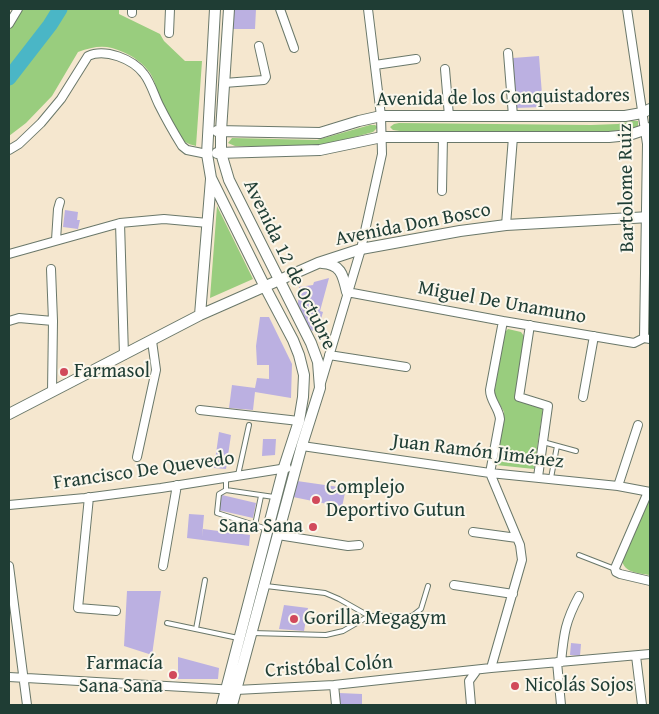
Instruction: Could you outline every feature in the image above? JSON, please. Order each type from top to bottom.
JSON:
[{"type":"main road","name":"Avenida 12 de Octubre","points":[[215,9],[207,154],[211,178],[293,340],[304,375],[304,397],[299,421],[284,468],[240,639],[231,690],[232,705]]},
{"type":"main road","name":"Avenida 12 de Octubre","points":[[222,705],[231,690],[252,633],[302,446],[320,388],[318,362],[311,343],[229,180],[222,153],[221,131],[229,9]]},
{"type":"main road","name":"Avenida de los Conquistadores","points":[[208,131],[320,133],[359,120],[381,116],[625,116],[646,111]]},
{"type":"main road","name":"Avenida de los Conquistadores","points":[[207,154],[320,150],[382,137],[609,137],[629,135],[648,129]]},
{"type":"main road","points":[[200,315],[211,178]]},
{"type":"main road","name":"Avenida Don Bosco","points":[[9,414],[200,315],[318,263],[360,249],[441,234],[506,225],[648,217]]},
{"type":"main road","points":[[318,263],[331,264],[338,268],[343,275],[347,292]]},
{"type":"street","points":[[9,23],[18,9]]},
{"type":"street","points":[[169,33],[170,9]]},
{"type":"street","points":[[280,9],[294,48]]},
{"type":"street","points":[[320,388],[360,249],[382,154],[381,116],[368,9]]},
{"type":"street","name":"Bartolome Ruiz","points":[[627,9],[648,129],[647,338]]},
{"type":"street","points":[[224,83],[264,80],[266,77],[259,46]]},
{"type":"street","points":[[508,53],[513,116]]},
{"type":"street","points":[[9,150],[19,144],[41,123],[62,99],[88,56],[101,54],[113,55],[130,62],[142,72],[182,146],[187,150],[207,154]]},
{"type":"street","points":[[375,65],[416,59]]},
{"type":"street","points":[[445,69],[449,116]]},
{"type":"street","points":[[442,190],[443,136]]},
{"type":"street","points":[[506,225],[513,137]]},
{"type":"street","points":[[56,240],[60,202]]},
{"type":"street","points":[[9,254],[120,224],[164,219],[208,223]]},
{"type":"street","points":[[120,224],[124,355]]},
{"type":"street","points":[[51,269],[53,321],[52,392]]},
{"type":"street","name":"Miguel De Unamuno","points":[[347,292],[634,343],[647,338]]},
{"type":"street","points":[[9,321],[19,318],[53,321]]},
{"type":"street","points":[[491,668],[522,560],[522,552],[517,538],[490,473],[500,419],[491,399],[490,390],[503,321]]},
{"type":"street","points":[[530,325],[519,397],[548,406],[538,477]]},
{"type":"street","points":[[583,397],[594,336]]},
{"type":"street","points":[[137,457],[156,370],[152,341]]},
{"type":"street","points":[[329,354],[406,367]]},
{"type":"street","points":[[200,410],[299,421]]},
{"type":"street","points":[[618,486],[638,425]]},
{"type":"street","name":"Juan Ramón Jiménez","points":[[302,446],[490,473],[618,486],[649,492]]},
{"type":"street","name":"Francisco De Quevedo","points":[[9,505],[89,497],[284,468],[296,469]]},
{"type":"street","points":[[163,566],[177,485]]},
{"type":"street","points":[[649,492],[615,569],[620,574],[650,581]]},
{"type":"street","points":[[89,497],[78,608],[116,611]]},
{"type":"street","points":[[473,532],[517,538]]},
{"type":"street","points":[[278,534],[348,546],[359,546]]},
{"type":"street","points":[[9,566],[12,619],[24,678],[27,705]]},
{"type":"street","points":[[454,585],[513,594]]},
{"type":"street","points":[[561,705],[559,662],[564,627],[579,596]]},
{"type":"street","name":"Cristóbal Colón","points":[[9,677],[231,690],[334,685],[491,668],[636,656],[650,652]]},
{"type":"street","points":[[636,656],[642,705]]},
{"type":"street","points":[[471,705],[469,680],[477,670]]},
{"type":"street","points":[[334,685],[336,705]]},
{"type":"lane","points":[[238,475],[249,425]]},
{"type":"lane","points":[[542,442],[576,451]]},
{"type":"lane","points":[[551,478],[557,446]]},
{"type":"lane","points":[[226,477],[226,490]]},
{"type":"lane","points":[[268,529],[218,513],[219,494],[226,490],[276,498]]},
{"type":"lane","points":[[254,525],[261,496]]},
{"type":"lane","points":[[579,555],[615,569]]},
{"type":"lane","points":[[196,629],[205,580]]},
{"type":"lane","points":[[264,585],[325,593],[369,616],[412,616],[421,609],[428,586]]},
{"type":"lane","points":[[252,633],[326,635],[343,631],[369,616]]},
{"type":"lane","points":[[167,623],[240,639]]},
{"type":"green space","points":[[23,9],[119,9],[119,14],[160,34],[164,41],[185,61],[202,61],[196,146],[185,142],[174,128],[161,104],[153,79],[145,66],[117,49],[106,47],[95,47],[78,52],[52,96],[26,123],[9,136],[9,30]]},
{"type":"green space","points":[[638,121],[638,126],[609,132],[400,131],[393,130],[390,127],[399,123],[591,125],[618,124]]},
{"type":"green space","points":[[370,125],[378,127],[373,132],[318,147],[235,146],[228,143],[232,138],[317,140]]},
{"type":"green space","points":[[217,206],[253,279],[210,298]]},
{"type":"green space","points":[[508,329],[521,332],[524,336],[515,397],[543,408],[534,469],[496,465],[504,412],[494,394],[505,332]]},
{"type":"green space","points":[[649,498],[650,575],[628,570],[623,564],[622,559]]},
{"type":"building","points":[[233,9],[256,9],[255,29],[232,29]]},
{"type":"building","points":[[539,56],[543,107],[516,108],[513,58]]},
{"type":"building","points":[[65,210],[78,212],[77,220],[80,220],[78,229],[63,227]]},
{"type":"building","points":[[329,278],[320,311],[323,312],[317,333],[307,328],[295,304],[298,304],[299,287],[313,285],[314,282]]},
{"type":"building","points":[[260,317],[269,317],[292,364],[291,398],[255,392],[253,410],[229,408],[232,385],[255,388],[257,378],[269,379],[269,365],[257,365],[256,346]]},
{"type":"building","points":[[219,432],[231,435],[226,469],[214,468]]},
{"type":"building","points":[[263,439],[276,439],[275,455],[262,456]]},
{"type":"building","points":[[297,481],[346,488],[342,507],[293,497]]},
{"type":"building","points":[[222,495],[256,503],[253,518],[218,510]]},
{"type":"building","points":[[189,514],[204,515],[202,537],[203,529],[250,535],[249,546],[187,538]]},
{"type":"building","points":[[127,591],[161,591],[152,655],[124,646]]},
{"type":"building","name":"Gorilla Megagym","points":[[284,605],[308,608],[304,631],[279,629]]},
{"type":"building","points":[[571,643],[581,644],[580,656],[570,655]]},
{"type":"building","points":[[178,657],[219,668],[218,679],[178,679]]},
{"type":"building","points":[[339,693],[362,694],[362,705],[339,705]]},
{"type":"waterway","points":[[9,78],[60,9]]},
{"type":"place","name":"Farmasol","points":[[64,372]]},
{"type":"place","name":"Complejo Deportivo Gutun","points":[[316,500]]},
{"type":"place","name":"Sana Sana","points":[[313,527]]},
{"type":"place","name":"Gorilla Megagym","points":[[294,619]]},
{"type":"place","name":"Farmacía Sana Sana","points":[[173,675]]},
{"type":"place","name":"Nicolás Sojos","points":[[515,686]]}]
